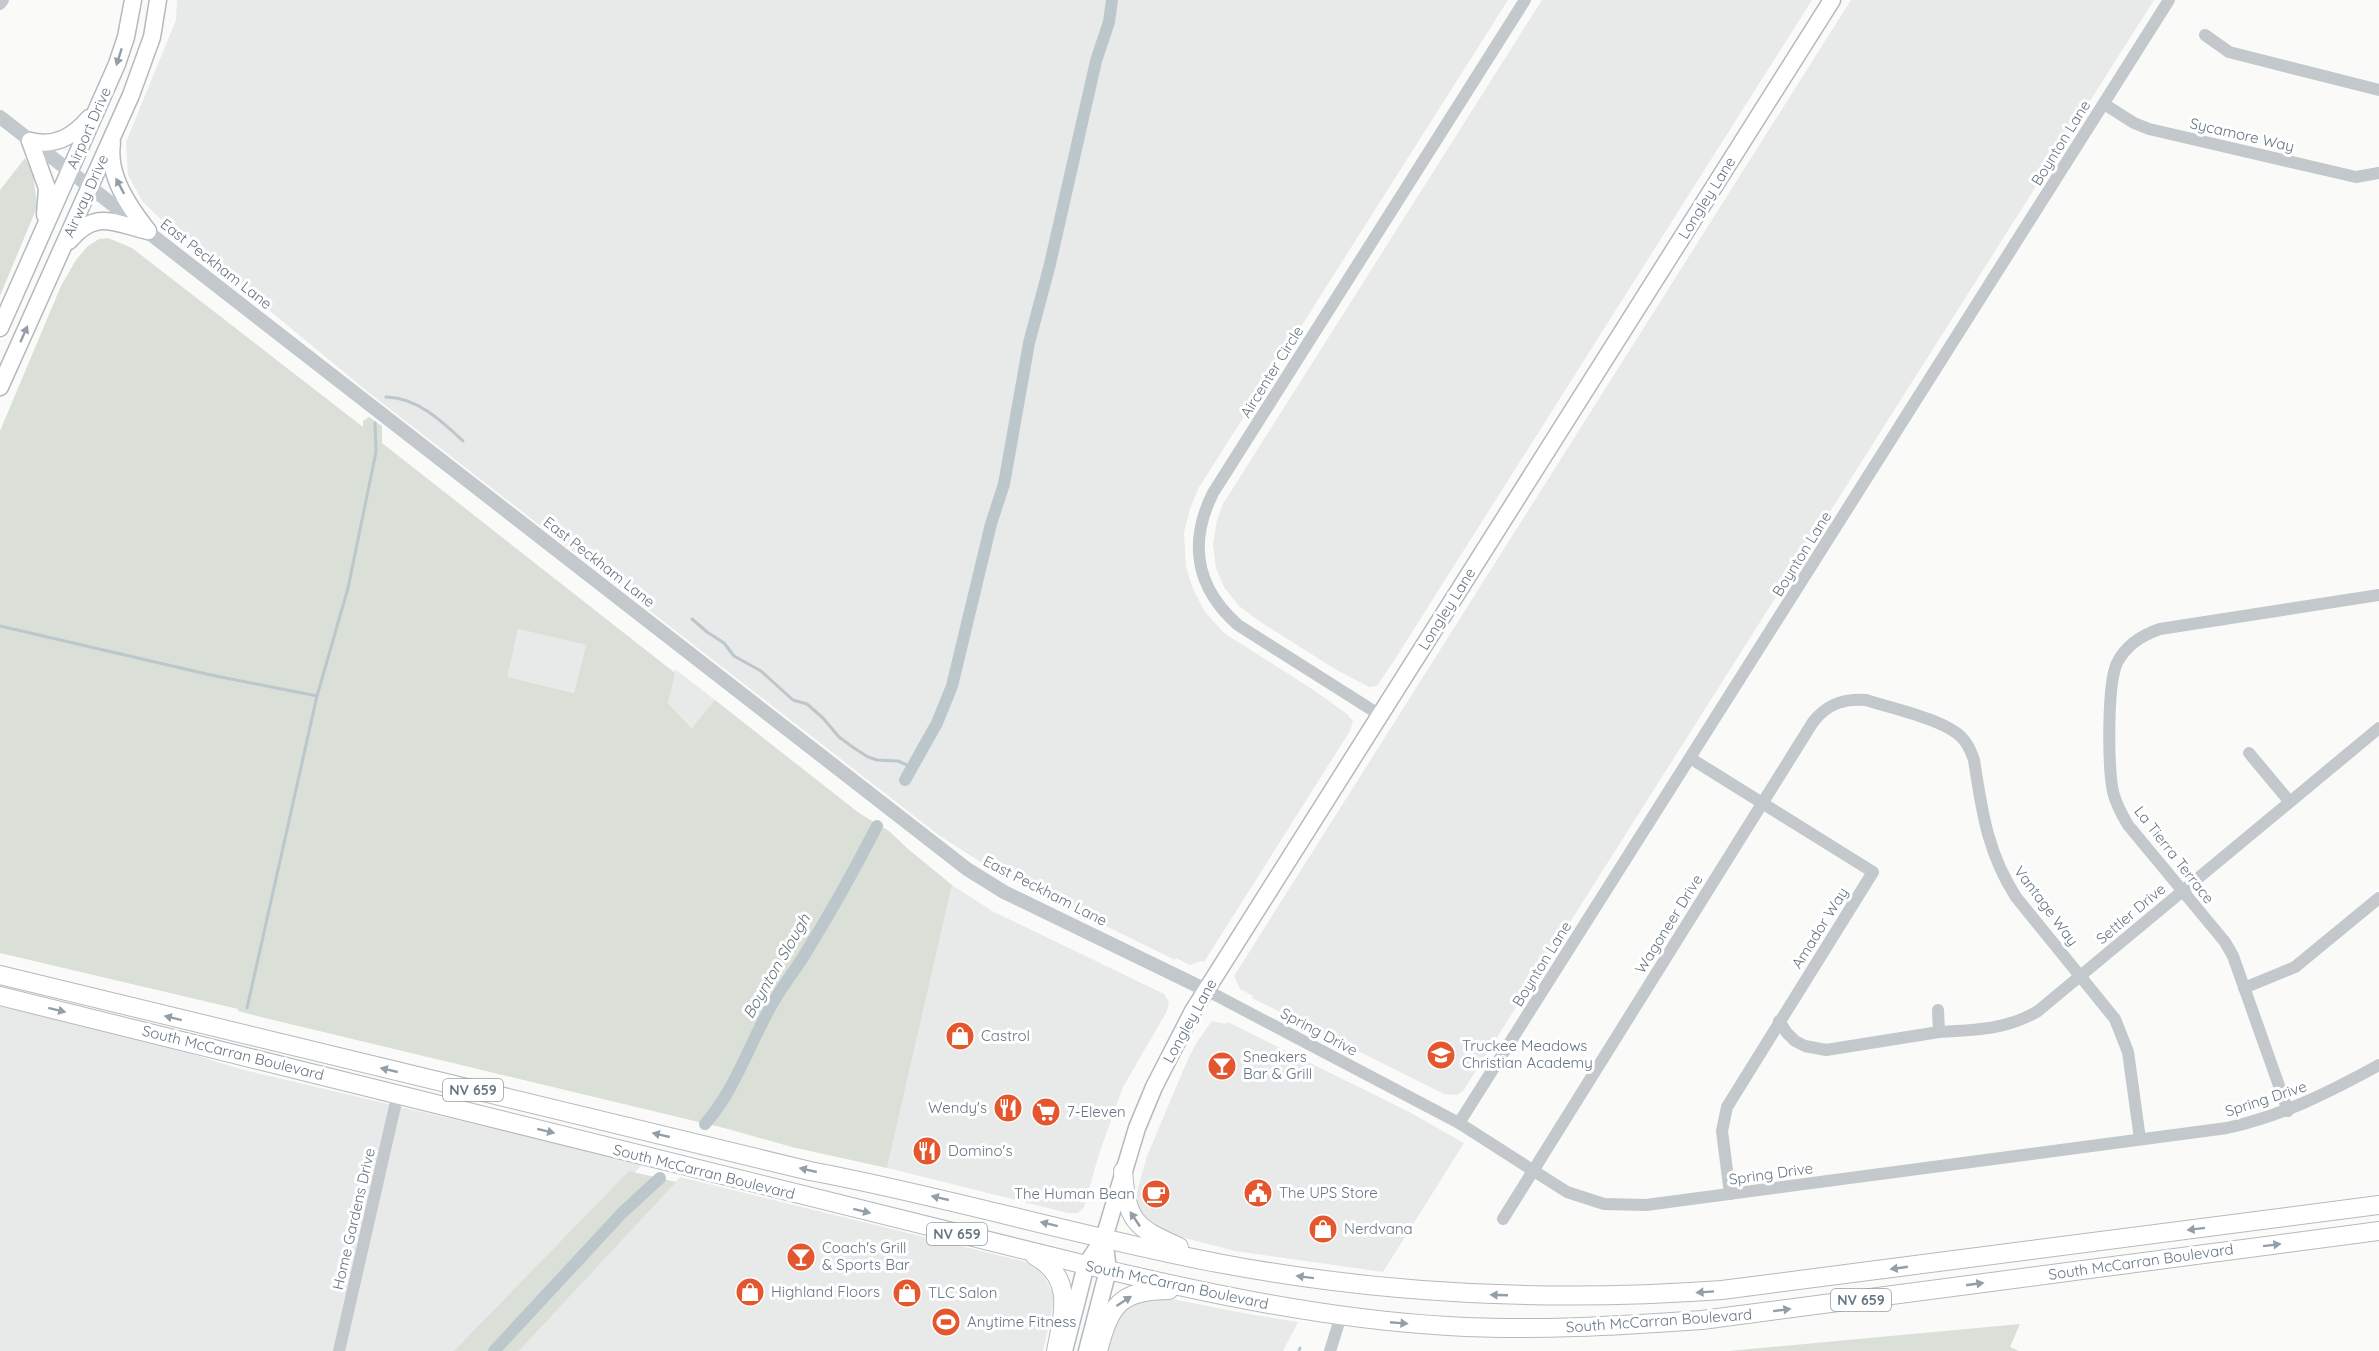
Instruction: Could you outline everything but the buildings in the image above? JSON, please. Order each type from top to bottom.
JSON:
[{"type":"main road","name":"Airport Drive","points":[[38,245],[117,64],[126,37],[133,0]]},
{"type":"main road","name":"Airway Drive","points":[[0,387],[144,63],[152,37],[158,0]]},
{"type":"main road","name":"Longley Lane","points":[[1064,1351],[1086,1265],[1104,1238],[1123,1171],[1154,1087],[1172,1049],[1206,990],[1832,0]]},
{"type":"main road","points":[[30,141],[48,144],[63,140],[81,129],[99,106]]},
{"type":"main road","points":[[114,134],[111,155],[114,174],[137,217],[148,231]]},
{"type":"main road","points":[[0,328],[38,245],[48,194],[30,141]]},
{"type":"main road","points":[[61,251],[76,233],[96,220],[148,231]]},
{"type":"main road","name":"South McCarran Boulevard","points":[[0,975],[810,1171],[886,1185],[1104,1238],[1223,1264],[1285,1274],[1470,1294],[1557,1297],[1653,1295],[1788,1283],[2379,1205]]},
{"type":"main road","name":"South McCarran Boulevard","points":[[0,996],[1023,1250],[1204,1292],[1341,1316],[1447,1326],[1517,1329],[1591,1328],[1702,1320],[2379,1231]]},
{"type":"main road","points":[[398,1093],[423,1088],[534,1115],[598,1120]]},
{"type":"main road","points":[[1123,1171],[1125,1201],[1132,1216],[1141,1227],[1180,1247],[1223,1264]]},
{"type":"main road","name":"Longley Lane","points":[[1087,1351],[1107,1270],[1104,1238]]},
{"type":"main road","points":[[1023,1250],[1047,1263],[1056,1274],[1062,1287],[1064,1305],[1056,1351]]},
{"type":"main road","points":[[1098,1351],[1105,1323],[1114,1308],[1126,1298],[1142,1292],[1166,1290],[1204,1292]]},
{"type":"street","points":[[0,4],[3,0]]},
{"type":"street","name":"Aircenter Circle","points":[[1380,715],[1238,625],[1226,614],[1215,601],[1202,573],[1198,542],[1201,525],[1214,493],[1525,0]]},
{"type":"street","name":"Boynton Lane","points":[[1459,1123],[2169,0]]},
{"type":"street","points":[[2205,35],[2229,52],[2379,90]]},
{"type":"street","name":"Sycamore Way","points":[[2104,104],[2134,123],[2149,129],[2356,177],[2379,173]]},
{"type":"street","name":"East Peckham Lane","points":[[0,117],[974,874],[1004,892],[1206,990]]},
{"type":"street","name":"La Tierra Terrace","points":[[2288,1111],[2232,956],[2224,942],[2128,825],[2114,795],[2111,778],[2111,690],[2118,662],[2125,651],[2136,640],[2160,629],[2379,596]]},
{"type":"street","name":"Vantage Way","points":[[1839,702],[1855,699],[1866,700],[1943,725],[1963,738],[1974,760],[1983,819],[1995,861],[2016,897],[2110,1012],[2122,1034],[2128,1052],[2140,1140]]},
{"type":"street","name":"Wagoneer Drive","points":[[1503,1219],[1819,714],[1839,702]]},
{"type":"street","name":"Settler Drive","points":[[1779,1021],[1787,1034],[1795,1041],[1805,1046],[1826,1050],[1939,1032],[1994,1029],[2024,1020],[2081,976],[2379,728]]},
{"type":"street","points":[[2249,753],[2289,801]]},
{"type":"street","name":"Amador Way","points":[[1690,758],[1873,872],[1731,1098],[1723,1119],[1722,1131],[1730,1194]]},
{"type":"street","points":[[2244,988],[2295,967],[2379,898]]},
{"type":"street","name":"Spring Drive","points":[[1206,990],[1459,1123],[1567,1192],[1604,1204],[1646,1205],[2227,1128],[2288,1111],[2340,1087],[2379,1065]]},
{"type":"street","points":[[1938,1010],[1939,1032]]},
{"type":"street","name":"Home Gardens Drive","points":[[339,1351],[398,1093]]},
{"type":"street","points":[[1330,1351],[1341,1316]]},
{"type":"shaded area","points":[[177,0],[1508,0],[1198,489],[1190,509],[1184,532],[1186,567],[1193,589],[1205,612],[1224,633],[1315,691],[1353,721],[1350,731],[1204,962],[1190,965],[1176,958],[1175,960],[996,872],[940,836],[368,392],[172,230],[143,202],[128,175],[126,142],[176,20]]},
{"type":"shaded area","points":[[1542,0],[1812,0],[1395,659],[1377,686],[1369,687],[1335,669],[1239,606],[1224,587],[1216,568],[1213,544],[1217,520],[1223,504]]},
{"type":"shaded area","points":[[1851,0],[2154,0],[1463,1091],[1457,1095],[1444,1094],[1252,998],[1253,996],[1240,989],[1234,976]]},
{"type":"shaded area","points":[[25,158],[33,172],[37,207],[0,296],[0,190]]},
{"type":"shaded area","points":[[108,238],[132,248],[363,427],[363,421],[369,417],[382,426],[382,443],[675,673],[668,703],[692,728],[715,700],[859,813],[889,831],[952,885],[887,1168],[792,1147],[728,1129],[0,953],[0,431],[61,286],[76,260],[88,246],[99,239]],"holes":[[[518,629],[586,645],[574,693],[507,677]]]},
{"type":"shaded area","points":[[518,629],[586,645],[574,693],[506,677]]},
{"type":"shaded area","points":[[675,669],[715,700],[693,728],[668,703]]},
{"type":"shaded area","points":[[952,885],[992,911],[1164,994],[1169,1002],[1167,1011],[1123,1087],[1099,1154],[1084,1207],[1078,1213],[1068,1213],[887,1168]]},
{"type":"shaded area","points":[[0,1006],[163,1045],[240,1069],[643,1164],[465,1351],[0,1351]]},
{"type":"shaded area","points":[[1212,1021],[1226,1024],[1228,1022],[1411,1113],[1464,1143],[1383,1272],[1235,1251],[1177,1236],[1142,1216],[1135,1199],[1147,1156],[1188,1059]]},
{"type":"shaded area","points":[[629,1171],[676,1182],[519,1351],[454,1351]]},
{"type":"shaded area","points":[[680,1177],[1026,1262],[1036,1267],[1053,1293],[1053,1306],[1043,1351],[519,1351]]},
{"type":"shaded area","points":[[1168,1298],[1298,1322],[1283,1351],[1106,1351],[1110,1334],[1122,1311],[1135,1302]]},
{"type":"shaded area","points":[[2020,1324],[2010,1347],[2019,1351],[1728,1351]]},
{"type":"waterway","points":[[905,780],[937,723],[952,686],[991,524],[1004,484],[1029,343],[1050,264],[1096,61],[1109,22],[1112,0]]},
{"type":"waterway","points":[[386,397],[408,401],[418,406],[437,418],[463,441]]},
{"type":"waterway","points":[[247,1008],[317,696],[348,588],[376,452],[375,423]]},
{"type":"waterway","points":[[692,619],[724,643],[734,656],[761,671],[793,700],[807,704],[839,737],[854,748],[877,760],[898,761],[912,767]]},
{"type":"waterway","points":[[0,626],[211,675],[317,696]]},
{"type":"waterway","name":"Boynton Slough","points":[[705,1124],[725,1097],[774,1001],[824,922],[877,826]]},
{"type":"waterway","name":"Boynton Slough","points":[[494,1351],[622,1213],[660,1178]]},
{"type":"place","name":"Castrol","points":[[960,1036]]},
{"type":"place","name":"Truckee Meadows Christian Academy","points":[[1441,1055]]},
{"type":"place","name":"Sneakers Bar & Grill","points":[[1222,1066]]},
{"type":"place","name":"Wendy's","points":[[1008,1108]]},
{"type":"place","name":"7-Eleven","points":[[1046,1112]]},
{"type":"place","name":"Domino's","points":[[927,1151]]},
{"type":"place","name":"The UPS Store","points":[[1258,1193]]},
{"type":"place","name":"The Human Bean","points":[[1156,1194]]},
{"type":"place","name":"Nerdvana","points":[[1323,1229]]},
{"type":"place","name":"Coach's Grill & Sports Bar","points":[[801,1257]]},
{"type":"place","name":"Highland Floors","points":[[750,1292]]},
{"type":"place","name":"TLC Salon","points":[[907,1293]]},
{"type":"place","name":"Anytime Fitness","points":[[946,1322]]}]
